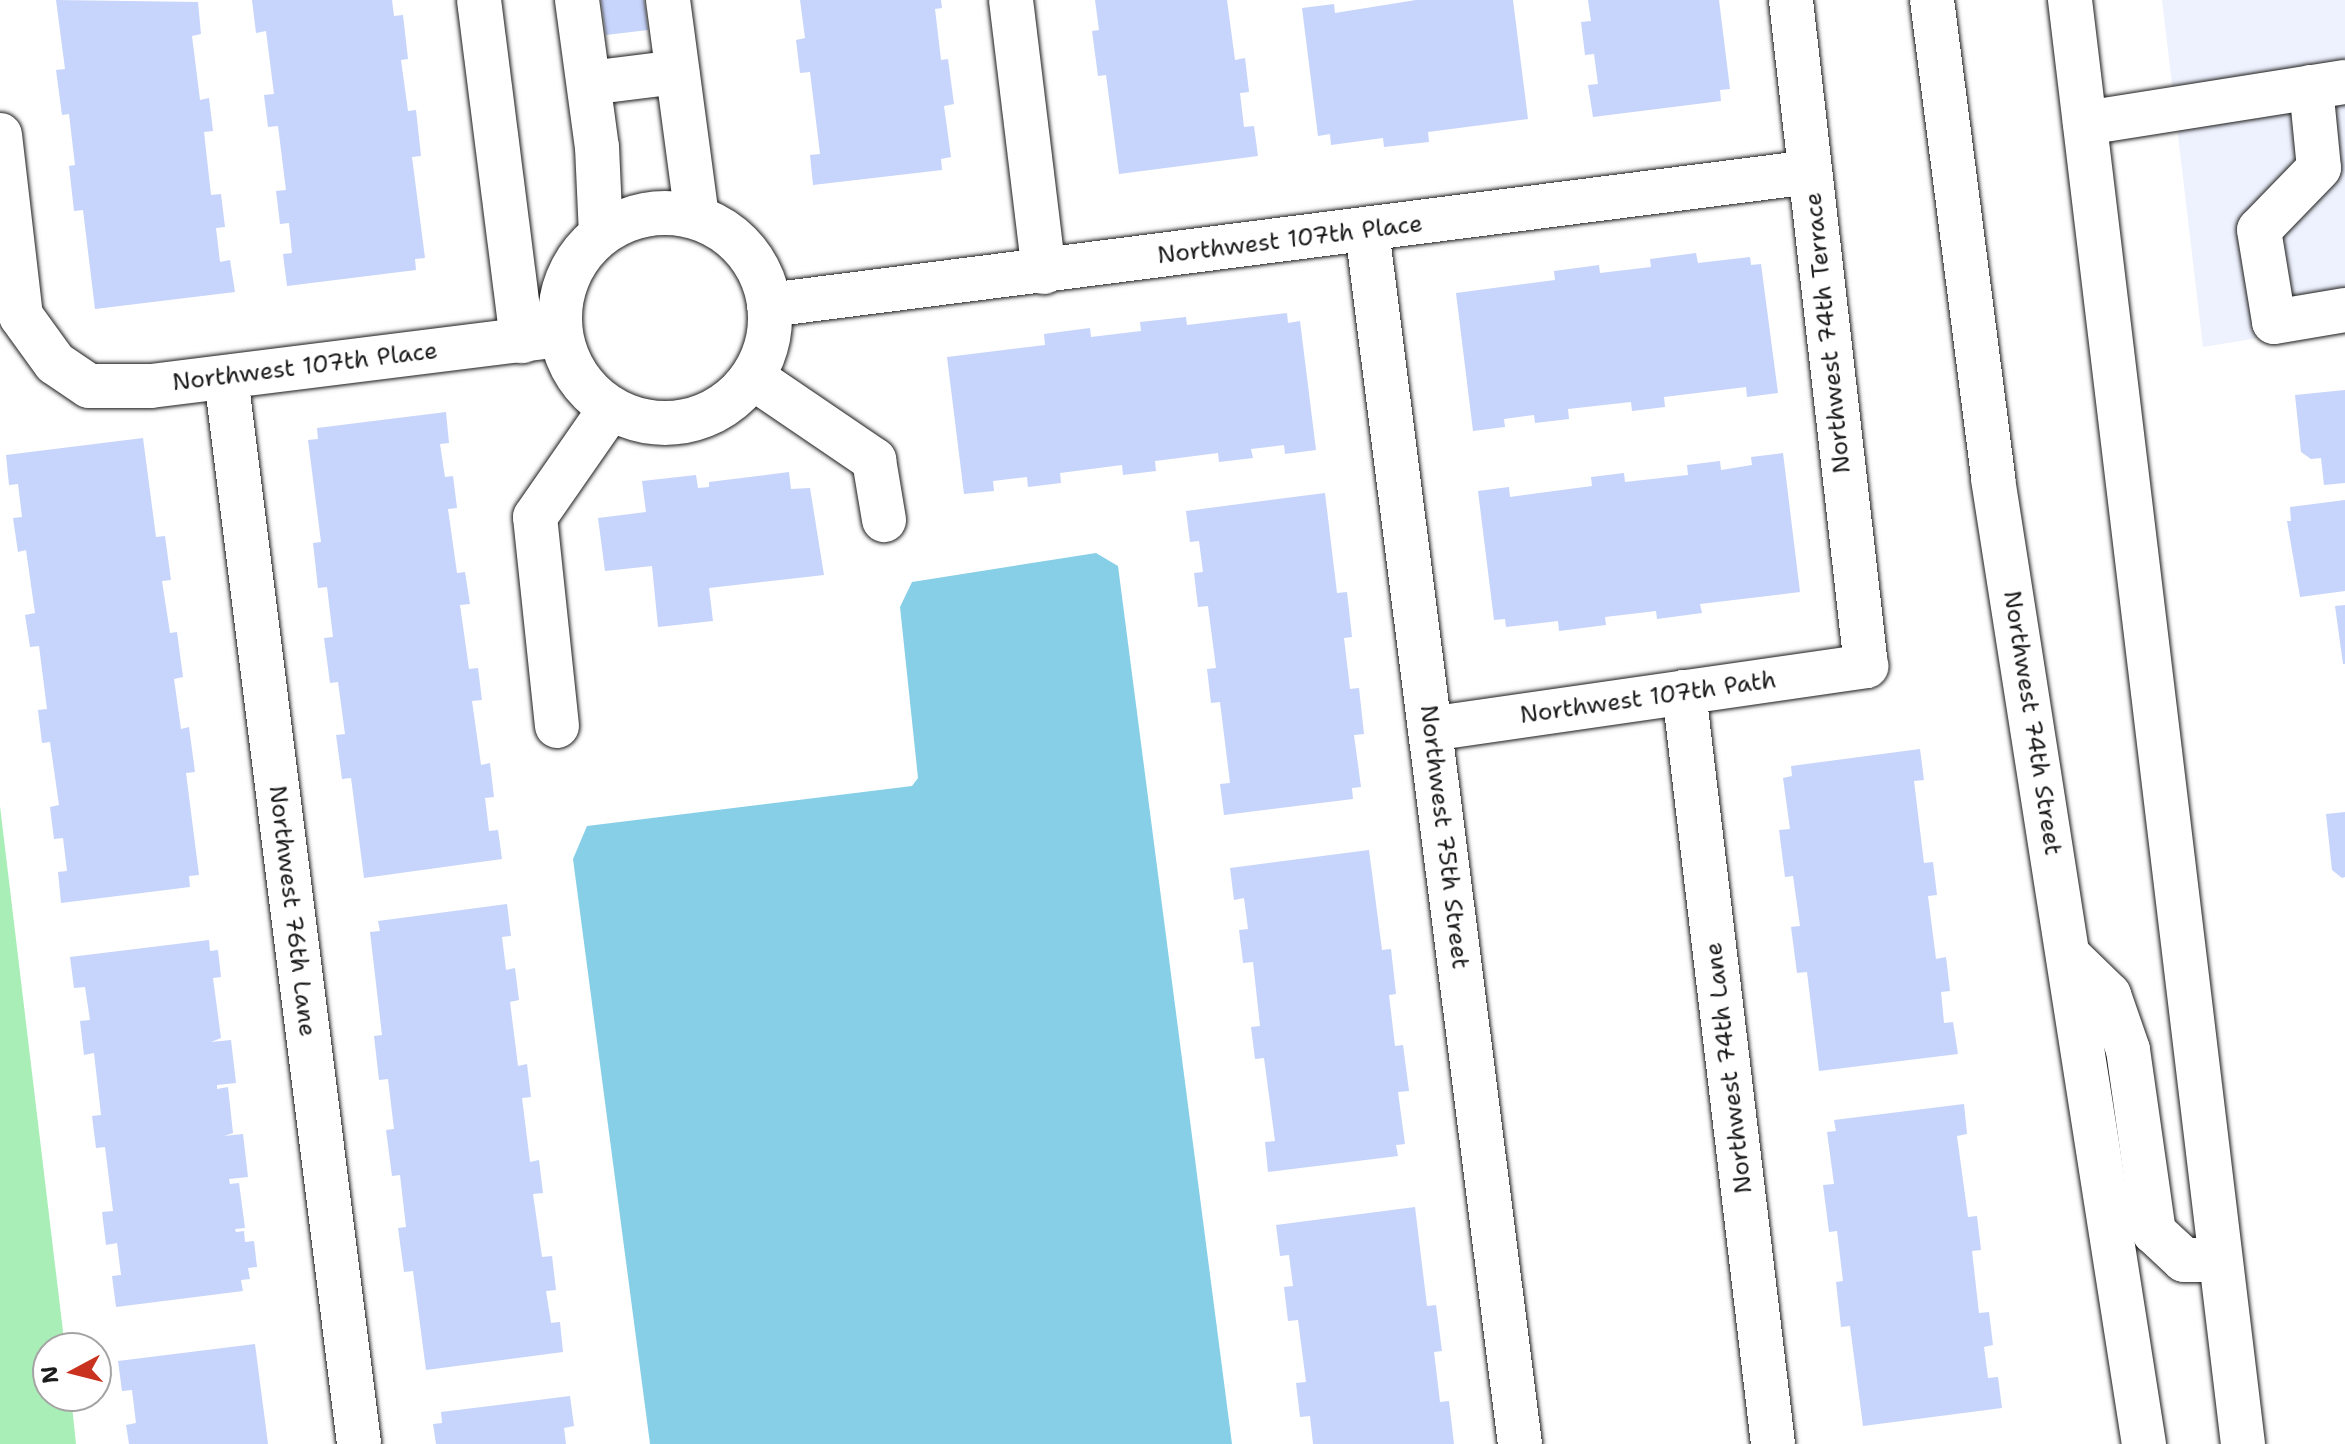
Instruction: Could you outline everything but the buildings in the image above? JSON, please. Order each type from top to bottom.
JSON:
[{"type":"street","points":[[479,0],[541,338],[570,364],[587,389],[610,409],[640,421],[672,423],[703,416],[721,405],[752,377],[769,330],[769,305],[761,276],[746,251],[724,230],[697,217],[669,211],[641,214],[601,234],[588,245],[570,271],[560,302],[541,338]]},
{"type":"street","points":[[577,0],[597,147],[601,234]]},
{"type":"street","points":[[668,0],[697,217]]},
{"type":"street","points":[[1011,0],[1044,272]]},
{"type":"street","name":"Northwest 74th Terrace","points":[[1791,0],[1866,666]]},
{"type":"street","name":"Northwest 74th Street","points":[[1932,0],[1993,479],[2144,1444]]},
{"type":"street","points":[[2070,0],[2243,1444]]},
{"type":"street","points":[[589,83],[677,72]]},
{"type":"street","points":[[2085,123],[2328,84],[2319,168],[2259,230],[2274,322],[2345,310]]},
{"type":"street","name":"Northwest 107th Place","points":[[0,135],[21,316],[55,363],[89,386],[151,386],[541,338]]},
{"type":"street","name":"Northwest 107th Place","points":[[769,305],[1810,172]]},
{"type":"street","name":"Northwest 75th Street","points":[[1367,230],[1520,1444]]},
{"type":"street","name":"Northwest 76th Lane","points":[[226,377],[359,1444]]},
{"type":"street","points":[[752,377],[874,460],[884,520]]},
{"type":"street","points":[[557,726],[535,517],[610,409]]},
{"type":"street","name":"Northwest 107th Path","points":[[1430,729],[1866,666]]},
{"type":"street","name":"Northwest 74th Lane","points":[[1684,692],[1773,1444]]},
{"type":"street","points":[[2069,956],[2109,995],[2128,1050],[2154,1232],[2184,1260],[2219,1260]]},
{"type":"shaded area","points":[[2162,0],[2345,0],[2345,324],[2203,347]]},
{"type":"green space","points":[[0,806],[63,1332],[32,1332],[32,1412],[73,1412],[76,1444],[0,1444]]},
{"type":"water","points":[[1096,553],[1118,566],[1232,1444],[650,1444],[573,859],[587,826],[912,786],[918,778],[900,607],[912,582]]}]
